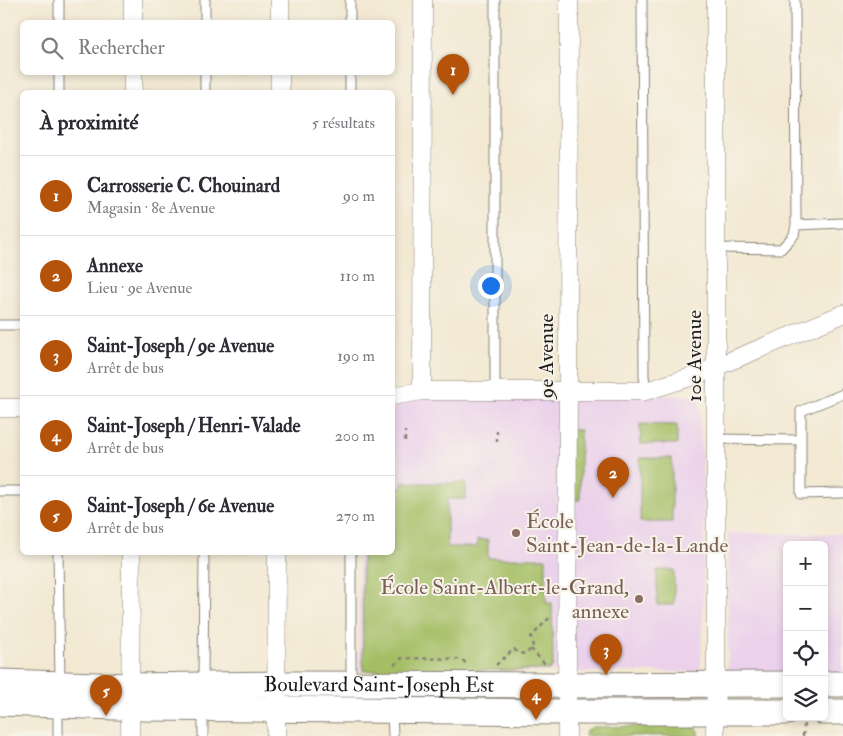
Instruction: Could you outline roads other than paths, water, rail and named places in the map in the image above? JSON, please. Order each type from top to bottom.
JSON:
[{"type":"main road","name":"Boulevard Saint-Joseph Est","points":[[0,682],[59,695]]},
{"type":"main road","name":"Boulevard Saint-Joseph Est","points":[[276,696],[351,684],[783,684]]},
{"type":"main road","points":[[828,684],[843,684]]},
{"type":"main road","name":"Boulevard Saint-Joseph Est","points":[[0,704],[59,695],[131,697],[276,696],[392,710],[568,724],[715,724],[783,718]]},
{"type":"main road","name":"Boulevard Saint-Joseph Est","points":[[828,714],[843,712]]},
{"type":"street","points":[[133,0],[133,20]]},
{"type":"street","points":[[280,0],[280,20]]},
{"type":"street","points":[[422,391],[423,0]]},
{"type":"street","name":"9e Avenue","points":[[568,724],[569,0]]},
{"type":"street","name":"10e Avenue","points":[[715,724],[716,0]]},
{"type":"street","points":[[133,75],[133,90]]},
{"type":"street","points":[[280,75],[280,90]]},
{"type":"street","points":[[395,396],[422,391],[646,391],[694,376],[843,314]]},
{"type":"street","points":[[0,408],[20,408]]},
{"type":"street","points":[[130,736],[131,555]]},
{"type":"street","points":[[276,736],[277,555]]},
{"type":"lane","points":[[59,0],[59,20]]},
{"type":"lane","points":[[205,0],[205,20]]},
{"type":"lane","points":[[350,0],[350,20]]},
{"type":"lane","points":[[495,391],[496,0]]},
{"type":"lane","points":[[642,0],[644,366],[646,391]]},
{"type":"lane","points":[[716,248],[781,248],[794,235],[796,225],[795,0]]},
{"type":"lane","points":[[59,75],[59,90]]},
{"type":"lane","points":[[205,75],[205,90]]},
{"type":"lane","points":[[350,75],[350,90]]},
{"type":"lane","points":[[796,225],[843,223]]},
{"type":"lane","points":[[0,324],[20,324]]},
{"type":"lane","points":[[843,394],[801,411],[801,494],[843,493]]},
{"type":"lane","points":[[716,440],[801,440]]},
{"type":"lane","points":[[0,491],[20,491]]},
{"type":"lane","points":[[58,555],[58,736]]},
{"type":"lane","points":[[203,736],[204,555]]},
{"type":"lane","points":[[350,555],[351,684]]},
{"type":"lane","points":[[392,710],[393,736]]},
{"type":"place","name":"Carrosserie C. Chouinard","points":[[453,95]]},
{"type":"place","name":"Annexe","points":[[613,498]]},
{"type":"place","name":"École Saint-Jean-de-la-Lande","points":[[516,533]]},
{"type":"place","name":"École Saint-Albert-le-Grand, annexe","points":[[639,599]]},
{"type":"place","name":"Saint-Joseph / 9e Avenue","points":[[606,675]]},
{"type":"place","name":"Saint-Joseph / 6e Avenue","points":[[106,716]]},
{"type":"place","name":"Saint-Joseph / Henri-Valade","points":[[536,720]]}]
